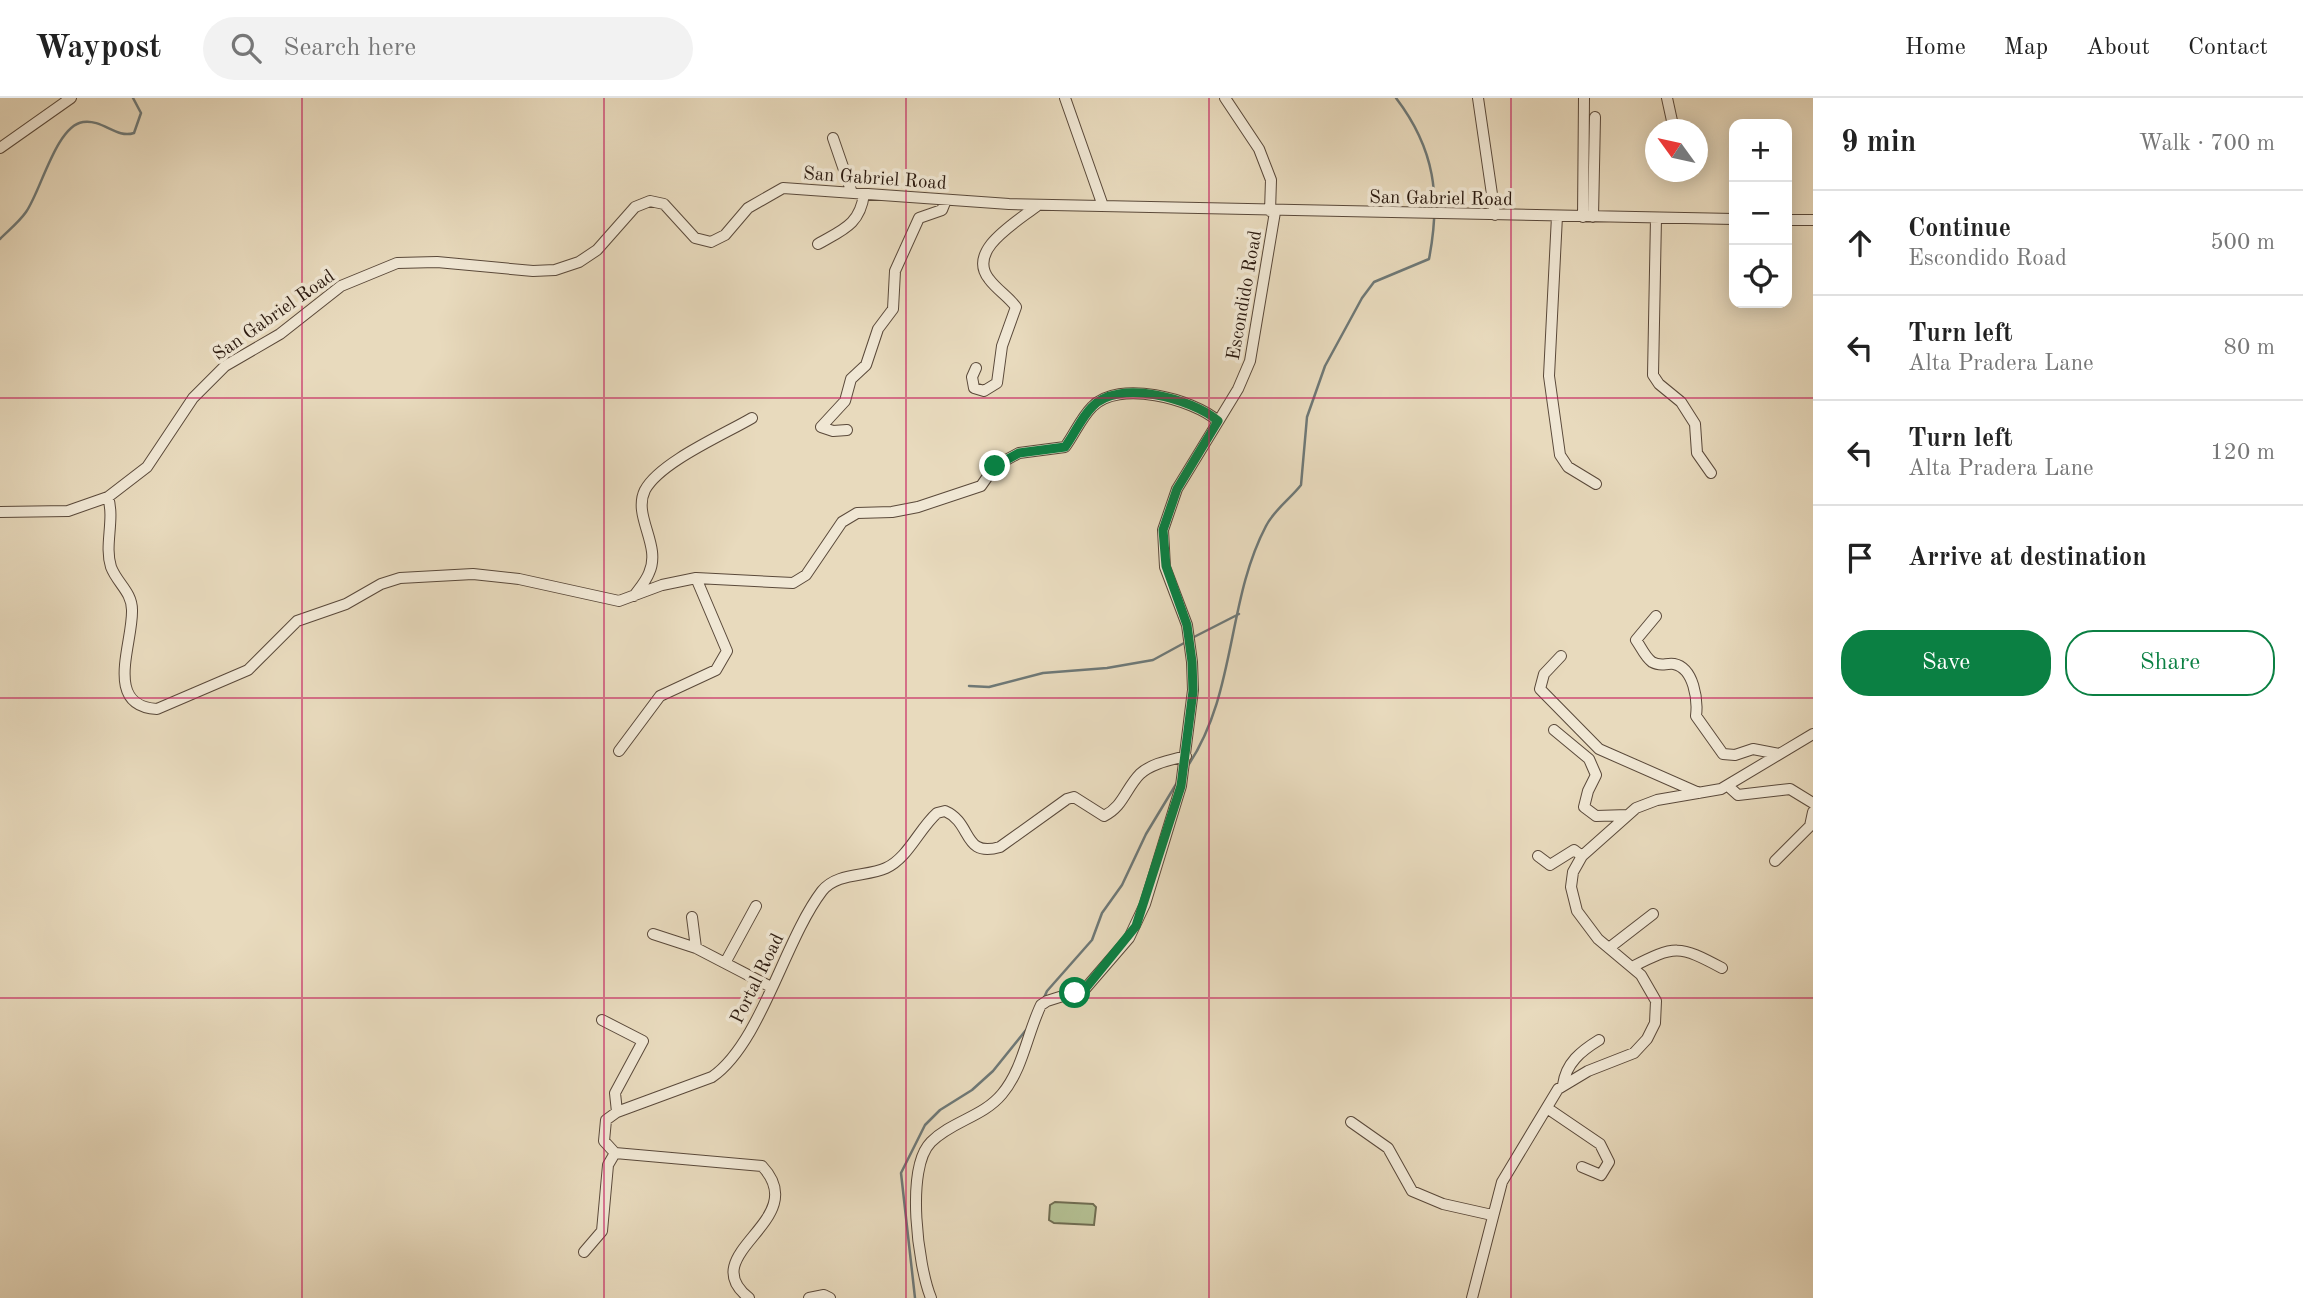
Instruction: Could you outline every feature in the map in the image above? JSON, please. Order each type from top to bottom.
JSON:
[{"type":"street","points":[[0,148],[71,98]]},
{"type":"street","points":[[1065,98],[1103,206]]},
{"type":"street","name":"Escondido Road","points":[[931,1298],[918,1254],[917,1232],[919,1174],[925,1149],[934,1139],[986,1109],[1001,1095],[1022,1058],[1041,1006],[1047,1001],[1085,989],[1129,938],[1145,904],[1181,786],[1186,756],[1192,662],[1187,625],[1167,575],[1162,539],[1170,503],[1238,390],[1254,348],[1272,211],[1272,180],[1259,149],[1225,98]]},
{"type":"street","points":[[1478,98],[1494,215]]},
{"type":"street","points":[[1584,98],[1588,217]]},
{"type":"street","points":[[1667,98],[1673,119]]},
{"type":"street","points":[[1588,217],[1595,117]]},
{"type":"street","points":[[833,138],[852,193]]},
{"type":"street","name":"San Gabriel Road","points":[[0,512],[68,511],[108,497],[147,467],[194,398],[225,366],[280,334],[341,286],[370,272],[397,263],[437,262],[533,271],[555,270],[579,262],[597,250],[635,207],[650,201],[664,204],[695,238],[711,242],[725,235],[748,208],[783,188],[1038,205],[1729,219]]},
{"type":"street","points":[[818,244],[849,226],[862,211],[864,194]]},
{"type":"street","points":[[847,430],[833,431],[821,427],[845,401],[851,379],[866,365],[878,329],[893,309],[895,271],[919,218],[942,210],[946,200]]},
{"type":"street","points":[[976,368],[972,377],[974,387],[984,391],[997,383],[1002,346],[1016,307],[989,279],[981,264],[985,249],[1038,205]]},
{"type":"street","points":[[1557,216],[1549,376],[1560,455],[1568,467],[1596,484]]},
{"type":"street","points":[[1656,218],[1653,375],[1659,384],[1681,401],[1695,424],[1698,453],[1711,473]]},
{"type":"street","points":[[1792,220],[1813,220]]},
{"type":"street","points":[[108,497],[113,514],[112,568],[130,596],[132,611],[125,688],[143,708],[157,709],[248,670],[297,621],[346,604],[400,578],[473,573],[519,579],[619,601],[662,585],[696,578],[793,583],[806,575],[842,522],[857,513],[918,507],[981,486],[995,466],[1019,453],[1065,447],[1093,405],[1119,394],[1168,398],[1191,405],[1218,421]]},
{"type":"street","points":[[634,596],[650,572],[652,542],[642,513],[645,490],[663,470],[752,418]]},
{"type":"street","points":[[619,751],[660,696],[716,670],[727,651],[696,578]]},
{"type":"street","points":[[1657,616],[1636,639],[1650,660],[1661,666],[1674,664],[1686,671],[1698,698],[1696,716],[1723,754],[1735,755],[1753,749],[1779,754]]},
{"type":"street","points":[[1561,656],[1544,674],[1540,689],[1572,723],[1599,749],[1699,793]]},
{"type":"street","points":[[1554,730],[1589,759],[1596,775],[1587,791],[1584,807],[1595,816],[1628,815]]},
{"type":"street","points":[[1563,1085],[1634,1053],[1651,1031],[1656,1000],[1641,975],[1583,923],[1571,887],[1573,872],[1581,856],[1628,815],[1648,803],[1728,786],[1813,734]]},
{"type":"street","name":"Portal Road","points":[[617,1112],[712,1077],[726,1068],[743,1042],[802,923],[824,888],[843,877],[888,867],[937,814],[945,811],[955,815],[970,840],[978,849],[986,850],[1000,846],[1066,799],[1074,797],[1104,816],[1118,806],[1142,772],[1154,765],[1186,756]]},
{"type":"street","points":[[1728,786],[1738,795],[1790,789],[1813,803]]},
{"type":"street","points":[[1775,861],[1810,826],[1813,812]]},
{"type":"street","points":[[1538,856],[1550,865],[1574,850],[1581,856]]},
{"type":"street","points":[[725,963],[755,906]]},
{"type":"street","points":[[1609,948],[1653,914]]},
{"type":"street","points":[[692,917],[696,948]]},
{"type":"street","points":[[653,934],[696,948],[771,987]]},
{"type":"street","points":[[1632,967],[1666,949],[1691,952],[1722,968]]},
{"type":"street","points":[[602,1020],[643,1041],[615,1093],[617,1112],[606,1120],[602,1133],[606,1146],[615,1153],[762,1166],[774,1179],[777,1197],[771,1213],[736,1261],[734,1276],[738,1289],[749,1298]]},
{"type":"street","points":[[1472,1298],[1502,1182],[1546,1108],[1563,1085],[1565,1071],[1582,1051],[1599,1040]]},
{"type":"street","points":[[1546,1108],[1600,1144],[1609,1162],[1601,1175],[1582,1167]]},
{"type":"street","points":[[1350,1122],[1388,1148],[1412,1191],[1443,1204],[1492,1215]]},
{"type":"street","points":[[584,1252],[602,1231],[608,1166],[615,1153]]},
{"type":"street","points":[[809,1298],[824,1295],[830,1298]]},
{"type":"green space","points":[[1055,1202],[1093,1204],[1096,1207],[1094,1225],[1054,1223],[1049,1220],[1050,1205]]},
{"type":"waterway","points":[[0,239],[26,212],[57,147],[73,126],[90,122],[121,133],[134,133],[141,113],[133,98]]},
{"type":"waterway","points":[[1187,767],[1203,739],[1215,709],[1253,555],[1269,520],[1301,485],[1307,417],[1325,366],[1362,298],[1374,282],[1429,259],[1434,215],[1432,174],[1419,136],[1396,98]]},
{"type":"waterway","points":[[1192,638],[1239,614]]},
{"type":"waterway","points":[[969,686],[989,687],[1043,673],[1107,668],[1153,660],[1186,642]]},
{"type":"waterway","points":[[1043,1000],[1047,991],[1092,940],[1102,913],[1122,885],[1146,834],[1178,781]]},
{"type":"waterway","points":[[915,1298],[901,1173],[925,1125],[940,1110],[972,1090],[993,1071],[1026,1030]]},
{"type":"route","points":[[995,466],[1019,453],[1065,447],[1093,405],[1119,394],[1138,393],[1168,398],[1191,405],[1218,421],[1177,489],[1167,512],[1162,539],[1167,575],[1178,596],[1187,625],[1192,662],[1193,691],[1181,786],[1136,926],[1119,951],[1085,989],[1075,993]]}]
